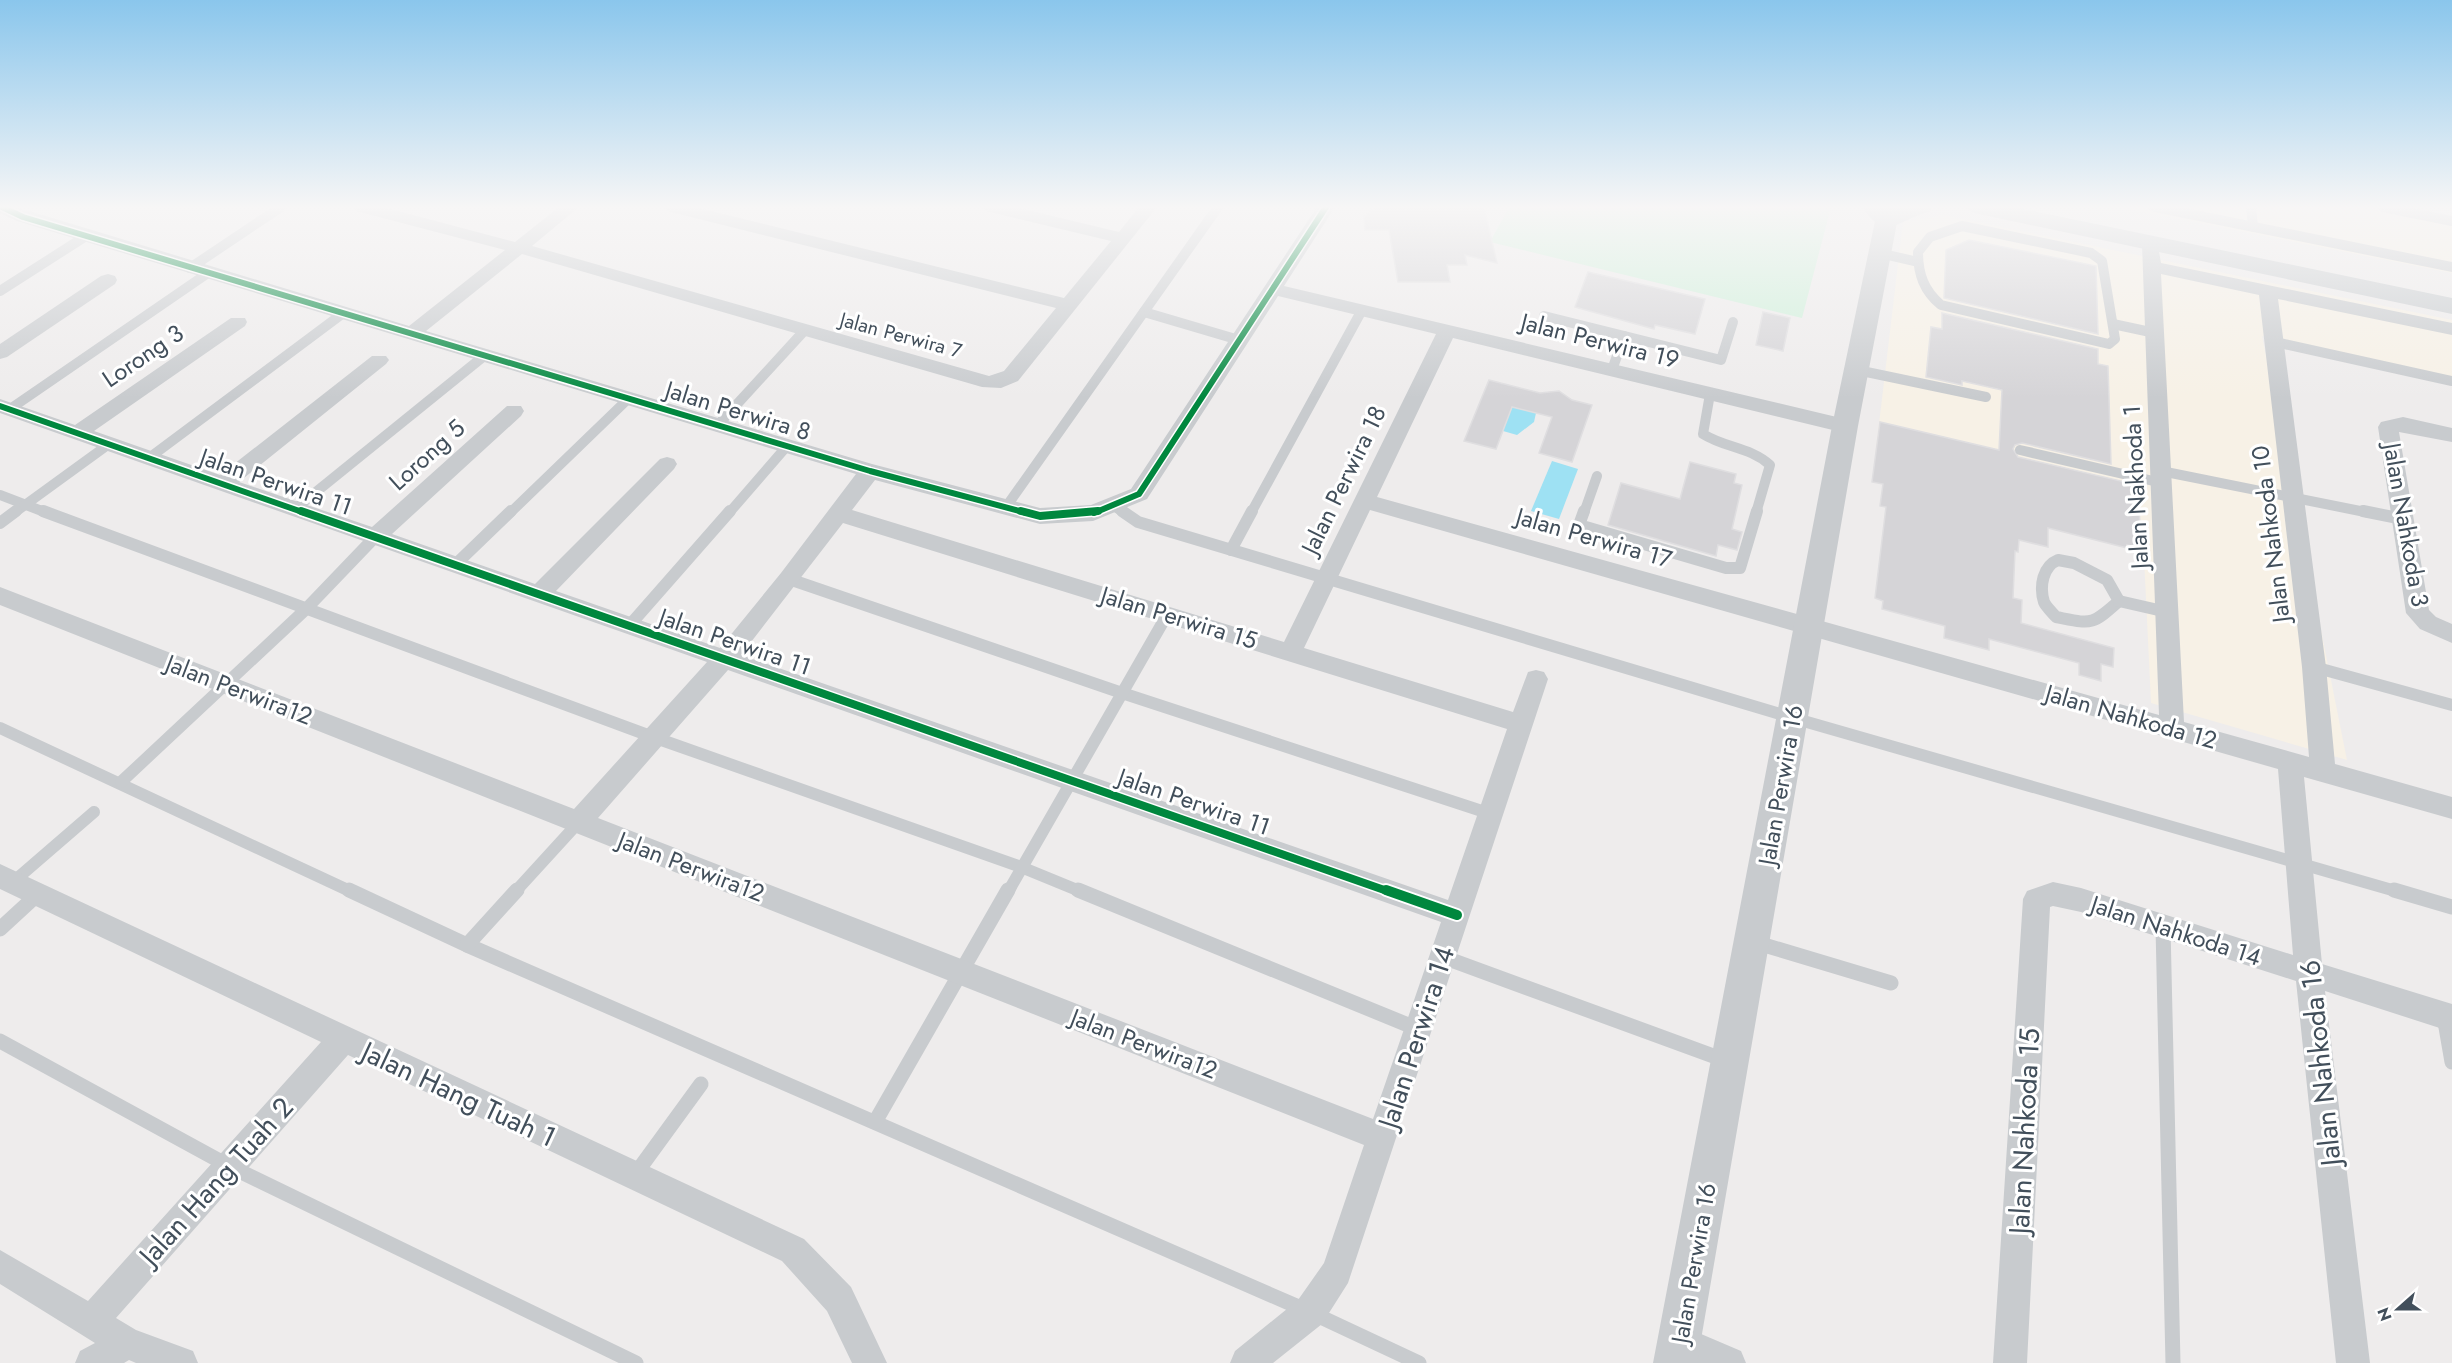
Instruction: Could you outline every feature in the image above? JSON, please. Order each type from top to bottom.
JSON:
[{"type":"main road","points":[[2244,271],[2452,306]]},
{"type":"main road","points":[[2352,271],[2452,291]]},
{"type":"street","name":"Jalan Perwira 8","points":[[199,271],[870,471],[1040,516],[1093,513],[1139,494],[1285,271]]},
{"type":"street","points":[[411,334],[491,271]]},
{"type":"street","name":"Jalan Perwira 7","points":[[596,271],[804,332],[989,382],[1001,382],[1011,375],[1096,271]]},
{"type":"street","points":[[932,271],[1068,304]]},
{"type":"street","name":"Jalan Perwira 16","points":[[1677,1353],[1874,271]]},
{"type":"street","name":"Jalan Nakhoda 1","points":[[2153,271],[2172,729]]},
{"type":"street","points":[[2202,271],[2268,291],[2452,329]]},
{"type":"street","points":[[0,353],[108,280]]},
{"type":"street","name":"Jalan Perwira 19","points":[[1273,289],[1845,426]]},
{"type":"street","name":"Jalan Nahkoda 10","points":[[2268,291],[2314,667],[2323,771]]},
{"type":"street","name":"Lorong 3","points":[[77,433],[238,322]]},
{"type":"street","name":"Jalan Perwira 18","points":[[1290,653],[1447,330]]},
{"type":"street","points":[[222,484],[379,360]]},
{"type":"street","name":"Jalan Perwira 11","points":[[5,407],[1457,915]]},
{"type":"street","name":"Lorong 5","points":[[375,537],[514,411]]},
{"type":"street","name":"Jalan Nahkoda 3","points":[[2452,435],[2403,424],[2388,427],[2418,613],[2428,623],[2452,634]]},
{"type":"street","points":[[539,594],[667,464]]},
{"type":"street","points":[[578,823],[724,659],[789,579],[870,471]]},
{"type":"street","name":"Jalan Perwira 17","points":[[1364,501],[1810,628]]},
{"type":"street","name":"Jalan Perwira 15","points":[[837,513],[1521,724]]},
{"type":"street","name":"Jalan Perwira12","points":[[0,596],[1382,1137]]},
{"type":"street","name":"Jalan Nahkoda 12","points":[[1810,628],[2452,808]]},
{"type":"street","name":"Jalan Perwira 14","points":[[1247,1363],[1310,1312],[1337,1272],[1536,679]]},
{"type":"street","name":"Jalan Nahkoda 16","points":[[2290,762],[2309,973],[2353,1363]]},
{"type":"street","name":"Jalan Hang Tuah 1","points":[[17,884],[793,1250],[839,1299],[870,1363]]},
{"type":"street","name":"Jalan Nahkoda 14","points":[[2037,899],[2053,894],[2448,1017]]},
{"type":"street","name":"Jalan Nahkoda 15","points":[[2010,1363],[2037,899]]},
{"type":"street","name":"Jalan Hang Tuah 2","points":[[90,1323],[343,1039]]},
{"type":"street","points":[[0,1266],[90,1323],[127,1343],[181,1363]]},
{"type":"street","points":[[92,1363],[127,1343]]},
{"type":"street","points":[[1677,1353],[1729,1363]]},
{"type":"lane","points":[[0,291],[32,271]]},
{"type":"lane","points":[[1006,507],[1173,271]]},
{"type":"lane","points":[[1920,271],[1923,283],[1931,297],[1941,305],[2109,344],[2115,339],[2104,271]]},
{"type":"lane","points":[[5,407],[208,273]]},
{"type":"lane","points":[[1231,550],[1362,310]]},
{"type":"lane","points":[[1144,312],[1239,340]]},
{"type":"lane","points":[[149,458],[342,314]]},
{"type":"lane","points":[[1544,316],[1721,360],[1732,322]]},
{"type":"lane","points":[[2113,324],[2155,333]]},
{"type":"lane","points":[[717,426],[804,332]]},
{"type":"lane","points":[[1612,370],[1624,336]]},
{"type":"lane","points":[[2274,342],[2452,381]]},
{"type":"lane","points":[[295,509],[484,356]]},
{"type":"lane","points":[[1857,370],[1986,397]]},
{"type":"lane","points":[[1597,476],[1579,525],[1726,568],[1740,568],[1770,465],[1759,452],[1710,440],[1703,434],[1710,394]]},
{"type":"lane","points":[[454,565],[628,399]]},
{"type":"lane","points":[[0,523],[109,444]]},
{"type":"lane","points":[[629,626],[787,446]]},
{"type":"lane","points":[[2019,450],[2403,519]]},
{"type":"lane","points":[[0,495],[305,610],[653,737],[1021,867],[1418,1029]]},
{"type":"lane","points":[[1114,506],[1138,522],[1231,550],[1793,718],[2452,908]]},
{"type":"lane","points":[[121,782],[305,610],[375,537]]},
{"type":"lane","points":[[2119,601],[2097,621],[2087,623],[2056,616],[2044,602],[2044,572],[2049,564],[2058,560],[2074,563],[2107,580],[2119,601],[2168,612]]},
{"type":"lane","points":[[789,579],[1122,693],[1491,814]]},
{"type":"lane","points":[[875,1122],[1167,615]]},
{"type":"lane","points":[[2314,667],[2452,705]]},
{"type":"lane","points":[[0,729],[121,782],[467,945],[1310,1312],[1419,1363]]},
{"type":"lane","points":[[0,928],[17,884],[94,812]]},
{"type":"lane","points":[[467,945],[578,823]]},
{"type":"lane","points":[[2163,927],[2173,1363]]},
{"type":"lane","points":[[1752,942],[1891,983]]},
{"type":"lane","points":[[1443,957],[1731,1063]]},
{"type":"lane","points":[[2448,1017],[2452,1062]]},
{"type":"lane","points":[[0,1041],[229,1166],[636,1363]]},
{"type":"lane","points":[[634,1176],[701,1084]]},
{"type":"shaded area","points":[[1897,271],[2213,271],[2452,320],[2452,378],[2262,336],[2347,760],[2151,703],[2143,536],[1874,466]]},
{"type":"green space","points":[[1607,271],[1814,271],[1802,318]]},
{"type":"water","points":[[1512,407],[1536,413],[1534,422],[1517,435],[1503,431]]},
{"type":"water","points":[[1552,461],[1578,469],[1559,519],[1531,511]]},
{"type":"building","points":[[1396,271],[1448,271],[1450,282],[1398,282]]},
{"type":"building","points":[[1945,271],[2096,271],[2098,334],[1944,298]]},
{"type":"building","points":[[1588,272],[1705,299],[1695,334],[1655,325],[1654,329],[1575,307]]},
{"type":"building","points":[[1763,312],[1790,318],[1783,351],[1756,345]]},
{"type":"building","points":[[1942,313],[2098,349],[2098,364],[2108,366],[2111,464],[2022,443],[2015,445],[2013,449],[2018,457],[2138,485],[2141,548],[2127,545],[2127,548],[2048,528],[2048,547],[2019,540],[2018,552],[2015,551],[2013,598],[2022,600],[2021,623],[2114,648],[2113,667],[2101,664],[2101,681],[2079,675],[2079,663],[1989,639],[1989,650],[1944,638],[1945,626],[1882,609],[1883,601],[1875,598],[1886,507],[1880,506],[1883,484],[1872,482],[1880,422],[1999,450],[2002,390],[1962,381],[1962,385],[1926,377],[1931,327],[1942,329]]},
{"type":"building","points":[[1489,380],[1540,393],[1559,391],[1572,400],[1592,405],[1572,462],[1539,453],[1552,417],[1512,407],[1496,449],[1464,441]]},
{"type":"building","points":[[1690,462],[1736,474],[1734,483],[1742,485],[1732,529],[1742,532],[1737,550],[1718,545],[1716,556],[1608,525],[1621,483],[1680,499]]},
{"type":"cycle path","points":[[202,271],[870,471],[1040,516],[1093,513],[1139,494],[1285,271]]},
{"type":"cycle path","points":[[0,406],[1457,915]]}]
